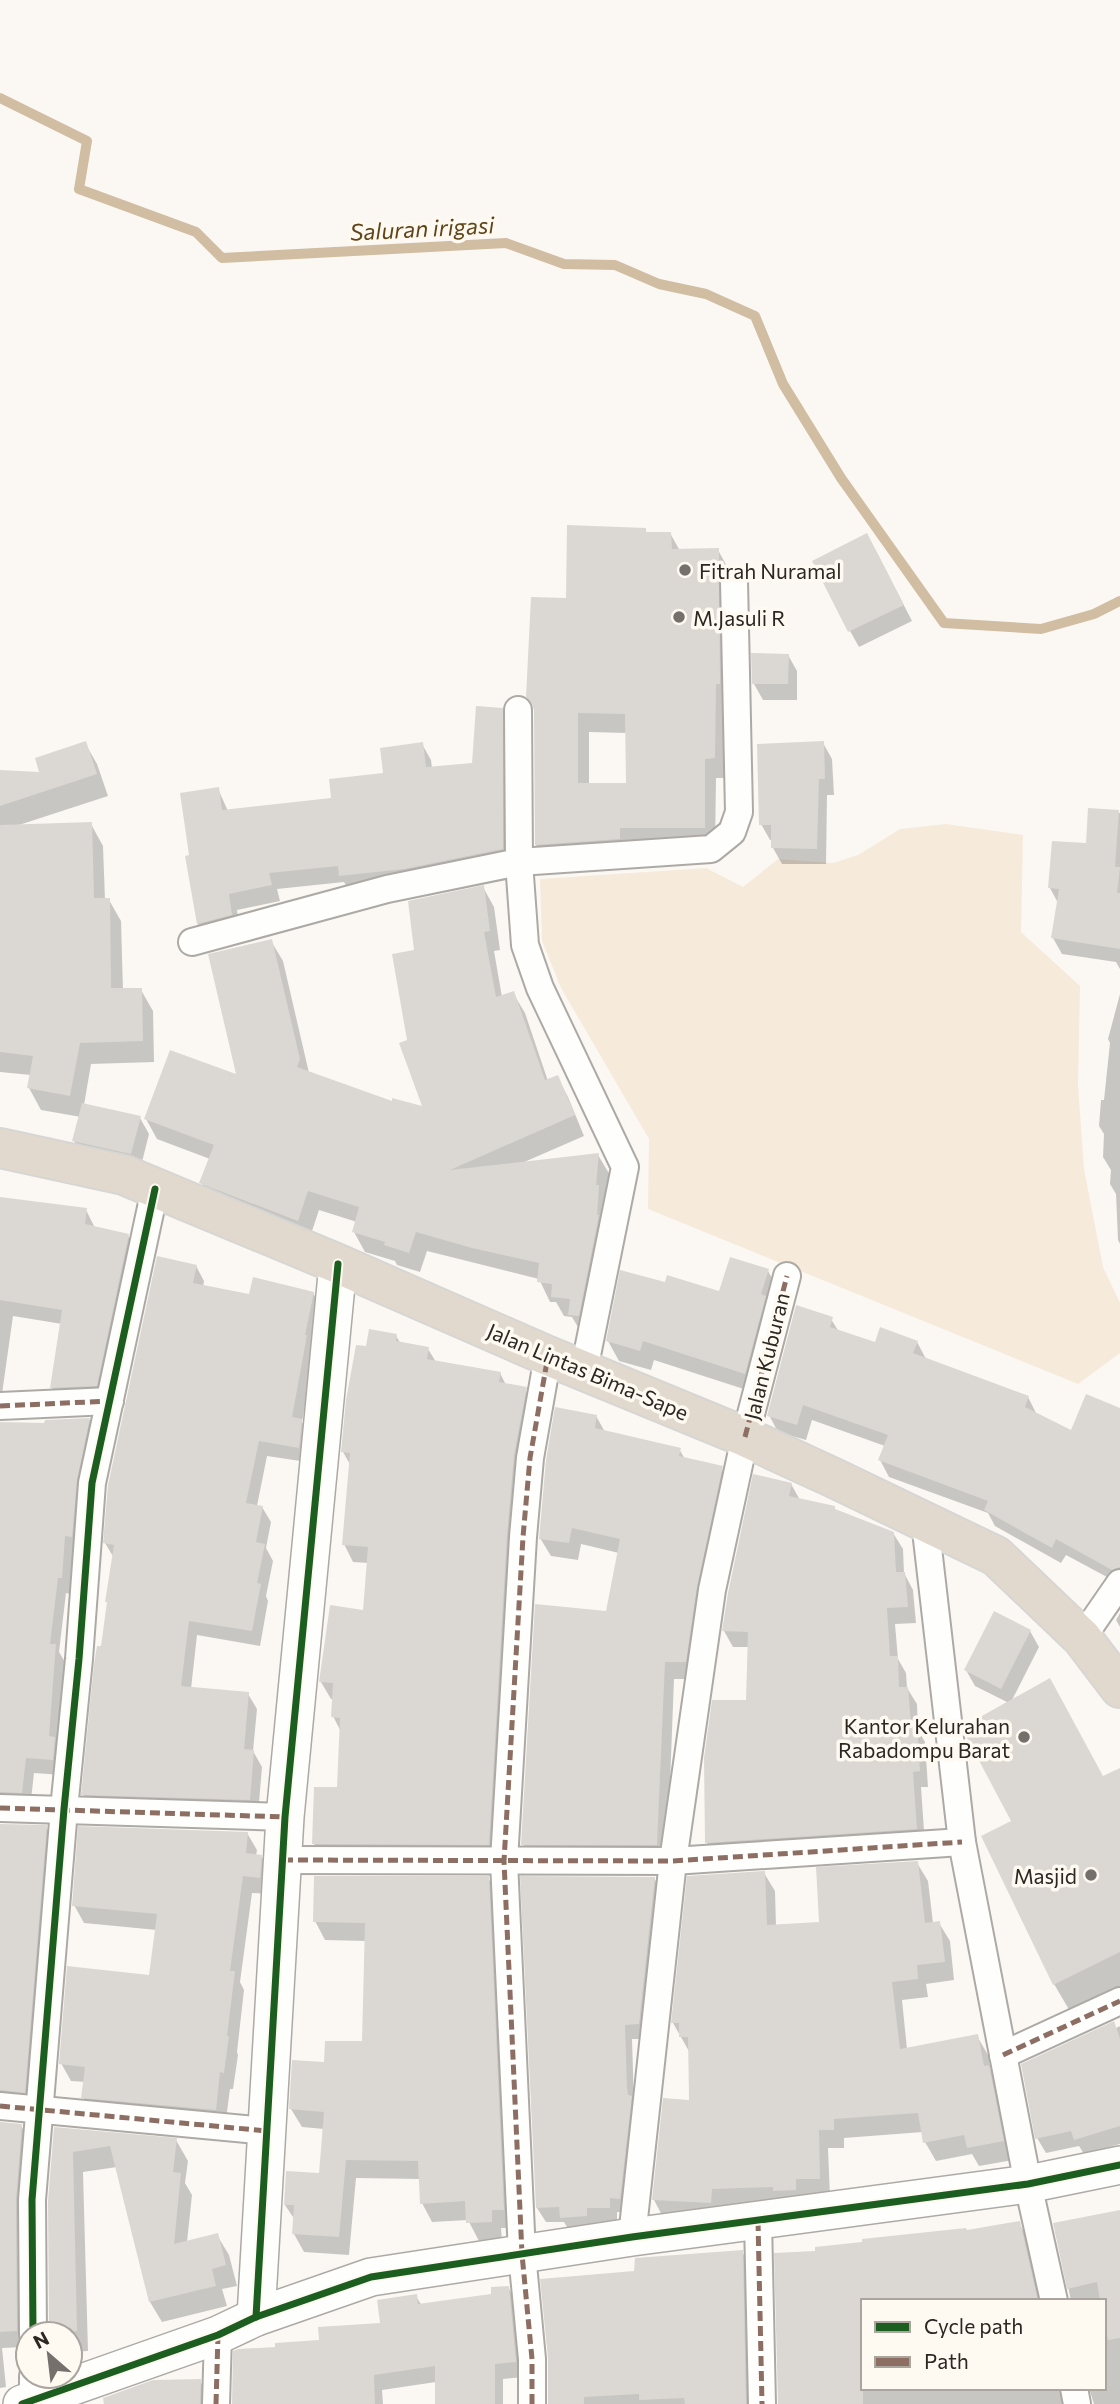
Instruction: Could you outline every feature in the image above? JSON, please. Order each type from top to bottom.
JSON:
[{"type":"highway","name":"Jalan Lintas Bima-Sape","points":[[0,1148],[124,1175],[745,1437],[996,1556],[1082,1638],[1120,1688]]},
{"type":"street","points":[[192,942],[387,889],[519,862],[711,849],[732,832],[739,812],[734,581]]},
{"type":"street","points":[[518,710],[519,862],[525,945],[540,988],[625,1167],[584,1370]]},
{"type":"street","points":[[33,2320],[32,2200],[92,1483],[155,1189]]},
{"type":"street","points":[[256,2317],[285,1817],[338,1264]]},
{"type":"street","name":"Jalan Kuburan","points":[[632,2237],[673,1861],[712,1590],[745,1437],[787,1276]]},
{"type":"street","points":[[532,2404],[532,2359],[522,2254],[504,1861],[524,1524],[530,1458],[548,1356]]},
{"type":"street","points":[[0,1406],[110,1401]]},
{"type":"street","points":[[925,1522],[962,1842],[1028,2184],[1054,2299]]},
{"type":"street","points":[[1082,1638],[1120,1583]]},
{"type":"street","points":[[0,1808],[285,1817]]},
{"type":"street","points":[[283,1860],[673,1861],[962,1842]]},
{"type":"street","points":[[1003,2055],[1120,2001]]},
{"type":"street","points":[[0,2106],[267,2132]]},
{"type":"street","points":[[29,2394],[218,2335],[256,2317],[371,2277],[632,2237],[1028,2184],[1120,2165]]},
{"type":"street","points":[[758,2221],[762,2404]]},
{"type":"street","points":[[216,2404],[218,2335]]},
{"type":"shaded area","points":[[946,824],[1023,835],[1021,932],[1080,986],[1078,1085],[1084,1169],[1103,1267],[1120,1303],[1120,1353],[1078,1384],[648,1209],[649,1139],[561,988],[542,941],[540,879],[706,868],[743,887],[778,859],[833,863],[858,855],[900,829]]},
{"type":"building","points":[[567,525],[646,528],[646,532],[671,532],[672,549],[719,548],[720,684],[716,684],[715,758],[705,759],[705,828],[620,828],[620,839],[535,845],[534,710],[526,697],[531,597],[566,598]],"holes":[[[578,713],[625,714],[626,783],[578,783]]]},
{"type":"building","points":[[867,533],[904,605],[848,632],[812,561]]},
{"type":"building","points":[[751,653],[789,654],[788,684],[752,684]]},
{"type":"building","points":[[476,706],[503,708],[503,849],[404,869],[339,876],[338,866],[269,873],[272,885],[229,894],[232,915],[197,924],[185,856],[189,855],[180,793],[219,787],[222,810],[331,798],[329,779],[383,773],[380,748],[423,742],[426,767],[472,763]]},
{"type":"building","points":[[86,741],[97,774],[0,806],[0,770],[39,772],[35,758]]},
{"type":"building","points":[[824,741],[825,779],[819,779],[817,849],[771,848],[771,825],[759,825],[757,744]]},
{"type":"building","points":[[1088,808],[1119,810],[1115,867],[1120,867],[1117,893],[1120,893],[1120,949],[1051,938],[1059,889],[1048,888],[1052,841],[1086,843]]},
{"type":"building","points":[[92,822],[94,898],[110,898],[111,988],[142,988],[143,1041],[80,1043],[70,1096],[27,1088],[33,1056],[0,1052],[0,825]]},
{"type":"building","points":[[484,885],[490,931],[484,932],[496,997],[514,991],[545,1080],[558,1075],[575,1115],[450,1170],[599,1153],[596,1185],[599,1185],[599,1215],[579,1316],[568,1315],[570,1299],[551,1297],[552,1284],[537,1282],[539,1263],[416,1232],[409,1253],[352,1232],[359,1207],[308,1191],[298,1221],[199,1183],[214,1145],[144,1119],[170,1050],[236,1074],[208,954],[272,939],[300,1059],[297,1067],[392,1101],[392,1098],[422,1106],[399,1043],[407,1040],[392,954],[414,950],[408,901]]},
{"type":"building","points":[[82,1103],[141,1116],[131,1154],[72,1141]]},
{"type":"building","points":[[0,1197],[87,1208],[85,1224],[129,1234],[97,1386],[50,1388],[62,1310],[0,1300]]},
{"type":"building","points":[[157,1256],[197,1265],[193,1283],[249,1294],[253,1277],[314,1292],[292,1417],[302,1419],[299,1448],[259,1441],[246,1503],[263,1506],[256,1542],[265,1544],[257,1583],[261,1584],[252,1631],[189,1621],[181,1686],[249,1692],[244,1749],[254,1750],[250,1800],[81,1795],[94,1664],[97,1646],[101,1646],[114,1545],[103,1543],[108,1485]]},
{"type":"building","points":[[730,1257],[769,1269],[761,1294],[766,1296],[745,1374],[643,1341],[640,1351],[606,1341],[620,1270],[665,1282],[667,1275],[719,1291]]},
{"type":"building","points":[[796,1305],[833,1317],[830,1327],[875,1342],[880,1327],[918,1341],[913,1353],[1029,1396],[1025,1407],[1071,1430],[1086,1394],[1120,1408],[1120,1567],[1112,1570],[1056,1539],[1052,1548],[984,1510],[988,1501],[878,1460],[888,1435],[803,1405],[797,1425],[767,1416]]},
{"type":"building","points":[[369,1329],[397,1334],[396,1341],[429,1347],[427,1359],[501,1372],[499,1382],[527,1387],[514,1455],[507,1536],[489,1845],[312,1844],[314,1787],[337,1787],[340,1718],[331,1717],[333,1683],[319,1682],[330,1605],[363,1610],[368,1547],[342,1545],[350,1453],[341,1452],[346,1400],[356,1345],[366,1346]]},
{"type":"building","points":[[555,1407],[597,1415],[595,1428],[681,1448],[679,1456],[723,1466],[697,1587],[686,1662],[665,1662],[657,1845],[521,1845],[535,1604],[606,1611],[620,1539],[572,1528],[569,1543],[539,1539],[546,1460]]},
{"type":"building","points":[[90,1418],[77,1480],[72,1537],[65,1536],[62,1578],[58,1578],[50,1644],[56,1644],[49,1736],[55,1737],[53,1760],[26,1758],[22,1793],[0,1792],[0,1422],[44,1423],[45,1420]]},
{"type":"building","points":[[753,1474],[792,1483],[789,1496],[835,1506],[835,1509],[894,1532],[896,1572],[905,1572],[908,1607],[887,1608],[890,1656],[898,1656],[899,1687],[908,1687],[911,1725],[917,1724],[920,1771],[913,1772],[917,1829],[705,1843],[704,1758],[712,1700],[746,1700],[748,1632],[722,1631]]},
{"type":"building","points":[[994,1611],[1031,1630],[1001,1689],[964,1670]]},
{"type":"building","points":[[1050,1678],[1103,1776],[1120,1768],[1120,1952],[1053,1985],[981,1836],[1011,1821],[966,1736],[964,1726]]},
{"type":"building","points":[[0,1824],[47,1825],[25,2093],[0,2090]]},
{"type":"building","points":[[78,1826],[248,1832],[246,1853],[262,1855],[260,1878],[243,1876],[230,1971],[235,1971],[229,2036],[224,2073],[220,2072],[216,2110],[81,2098],[85,2067],[59,2064],[67,1966],[149,1975],[157,1914],[72,1906]]},
{"type":"building","points":[[918,1861],[925,1923],[940,1921],[945,1962],[917,1965],[918,1979],[892,1982],[900,2049],[978,2034],[984,2066],[989,2065],[1004,2141],[967,2148],[964,2135],[923,2143],[918,2113],[834,2119],[834,2130],[819,2130],[820,2179],[796,2179],[796,2190],[773,2191],[773,2187],[712,2189],[711,2203],[652,2200],[663,2098],[689,2100],[688,2037],[679,2037],[679,2023],[671,2023],[687,1876],[765,1871],[767,1925],[819,1922],[816,1867]]},
{"type":"building","points":[[314,1876],[489,1876],[504,2210],[492,2210],[492,2222],[466,2223],[465,2201],[420,2204],[418,2161],[346,2160],[339,2237],[292,2234],[294,2205],[284,2205],[286,2171],[319,2173],[324,2112],[289,2109],[292,2060],[324,2062],[325,2041],[362,2041],[365,1923],[313,1922]]},
{"type":"building","points":[[520,1876],[655,1877],[639,2024],[625,2025],[627,2087],[628,2095],[632,2096],[620,2199],[610,2198],[610,2208],[587,2208],[587,2216],[560,2218],[559,2207],[536,2208]]},
{"type":"building","points":[[1114,2021],[1120,2039],[1120,2126],[1074,2140],[1071,2131],[1035,2139],[1021,2064]]},
{"type":"building","points":[[0,2122],[22,2124],[16,2200],[17,2320],[14,2320],[14,2331],[0,2332]]},
{"type":"building","points":[[54,2127],[177,2138],[173,2172],[181,2173],[174,2244],[218,2233],[226,2265],[212,2269],[216,2286],[149,2302],[110,2146],[73,2152],[77,2320],[49,2320],[48,2201]]},
{"type":"building","points":[[1120,2210],[1120,2338],[1108,2340],[1106,2299],[1100,2299],[1097,2282],[1067,2289],[1053,2223]]},
{"type":"building","points":[[1020,2221],[1038,2299],[861,2299],[863,2404],[778,2404],[774,2253],[815,2251],[815,2247],[862,2242],[862,2239],[967,2230]]},
{"type":"building","points":[[743,2250],[746,2404],[685,2404],[684,2398],[639,2400],[639,2394],[584,2397],[584,2404],[548,2404],[548,2358],[540,2279],[634,2271],[635,2258]]},
{"type":"building","points":[[509,2286],[516,2362],[495,2364],[495,2404],[435,2404],[435,2366],[374,2375],[375,2404],[232,2404],[233,2351],[275,2347],[275,2343],[319,2340],[318,2327],[380,2323],[377,2300],[417,2294],[418,2304],[491,2294],[491,2287]]},
{"type":"building","points":[[201,2379],[200,2404],[104,2404],[103,2398],[153,2380]]},
{"type":"waterway","name":"Saluran irigasi","points":[[0,98],[87,141],[79,189],[196,232],[222,258],[506,243],[564,264],[615,265],[659,284],[706,294],[755,316],[783,384],[841,478],[944,623],[1041,629],[1094,614],[1120,601]]},
{"type":"marked path","points":[[745,1437],[787,1276]]},
{"type":"marked path","points":[[532,2404],[532,2359],[522,2254],[504,1861],[523,1537],[530,1458],[548,1356]]},
{"type":"marked path","points":[[0,1406],[110,1401]]},
{"type":"marked path","points":[[0,1808],[285,1817]]},
{"type":"marked path","points":[[283,1860],[673,1861],[962,1842]]},
{"type":"marked path","points":[[1003,2055],[1120,2001]]},
{"type":"marked path","points":[[0,2106],[267,2131]]},
{"type":"marked path","points":[[758,2221],[762,2404]]},
{"type":"marked path","points":[[216,2404],[218,2335]]},
{"type":"cycle path","points":[[33,2320],[32,2200],[92,1483],[155,1189]]},
{"type":"cycle path","points":[[256,2317],[285,1817],[338,1264]]},
{"type":"cycle path","points":[[22,2404],[218,2335],[256,2317],[371,2277],[632,2237],[1028,2184],[1120,2165]]},
{"type":"place","name":"Fitrah Nuramal","points":[[685,570]]},
{"type":"place","name":"M.Jasuli R","points":[[679,617]]},
{"type":"place","name":"Kantor Kelurahan Rabadompu Barat","points":[[1024,1737]]},
{"type":"place","name":"Masjid","points":[[1091,1875]]}]
